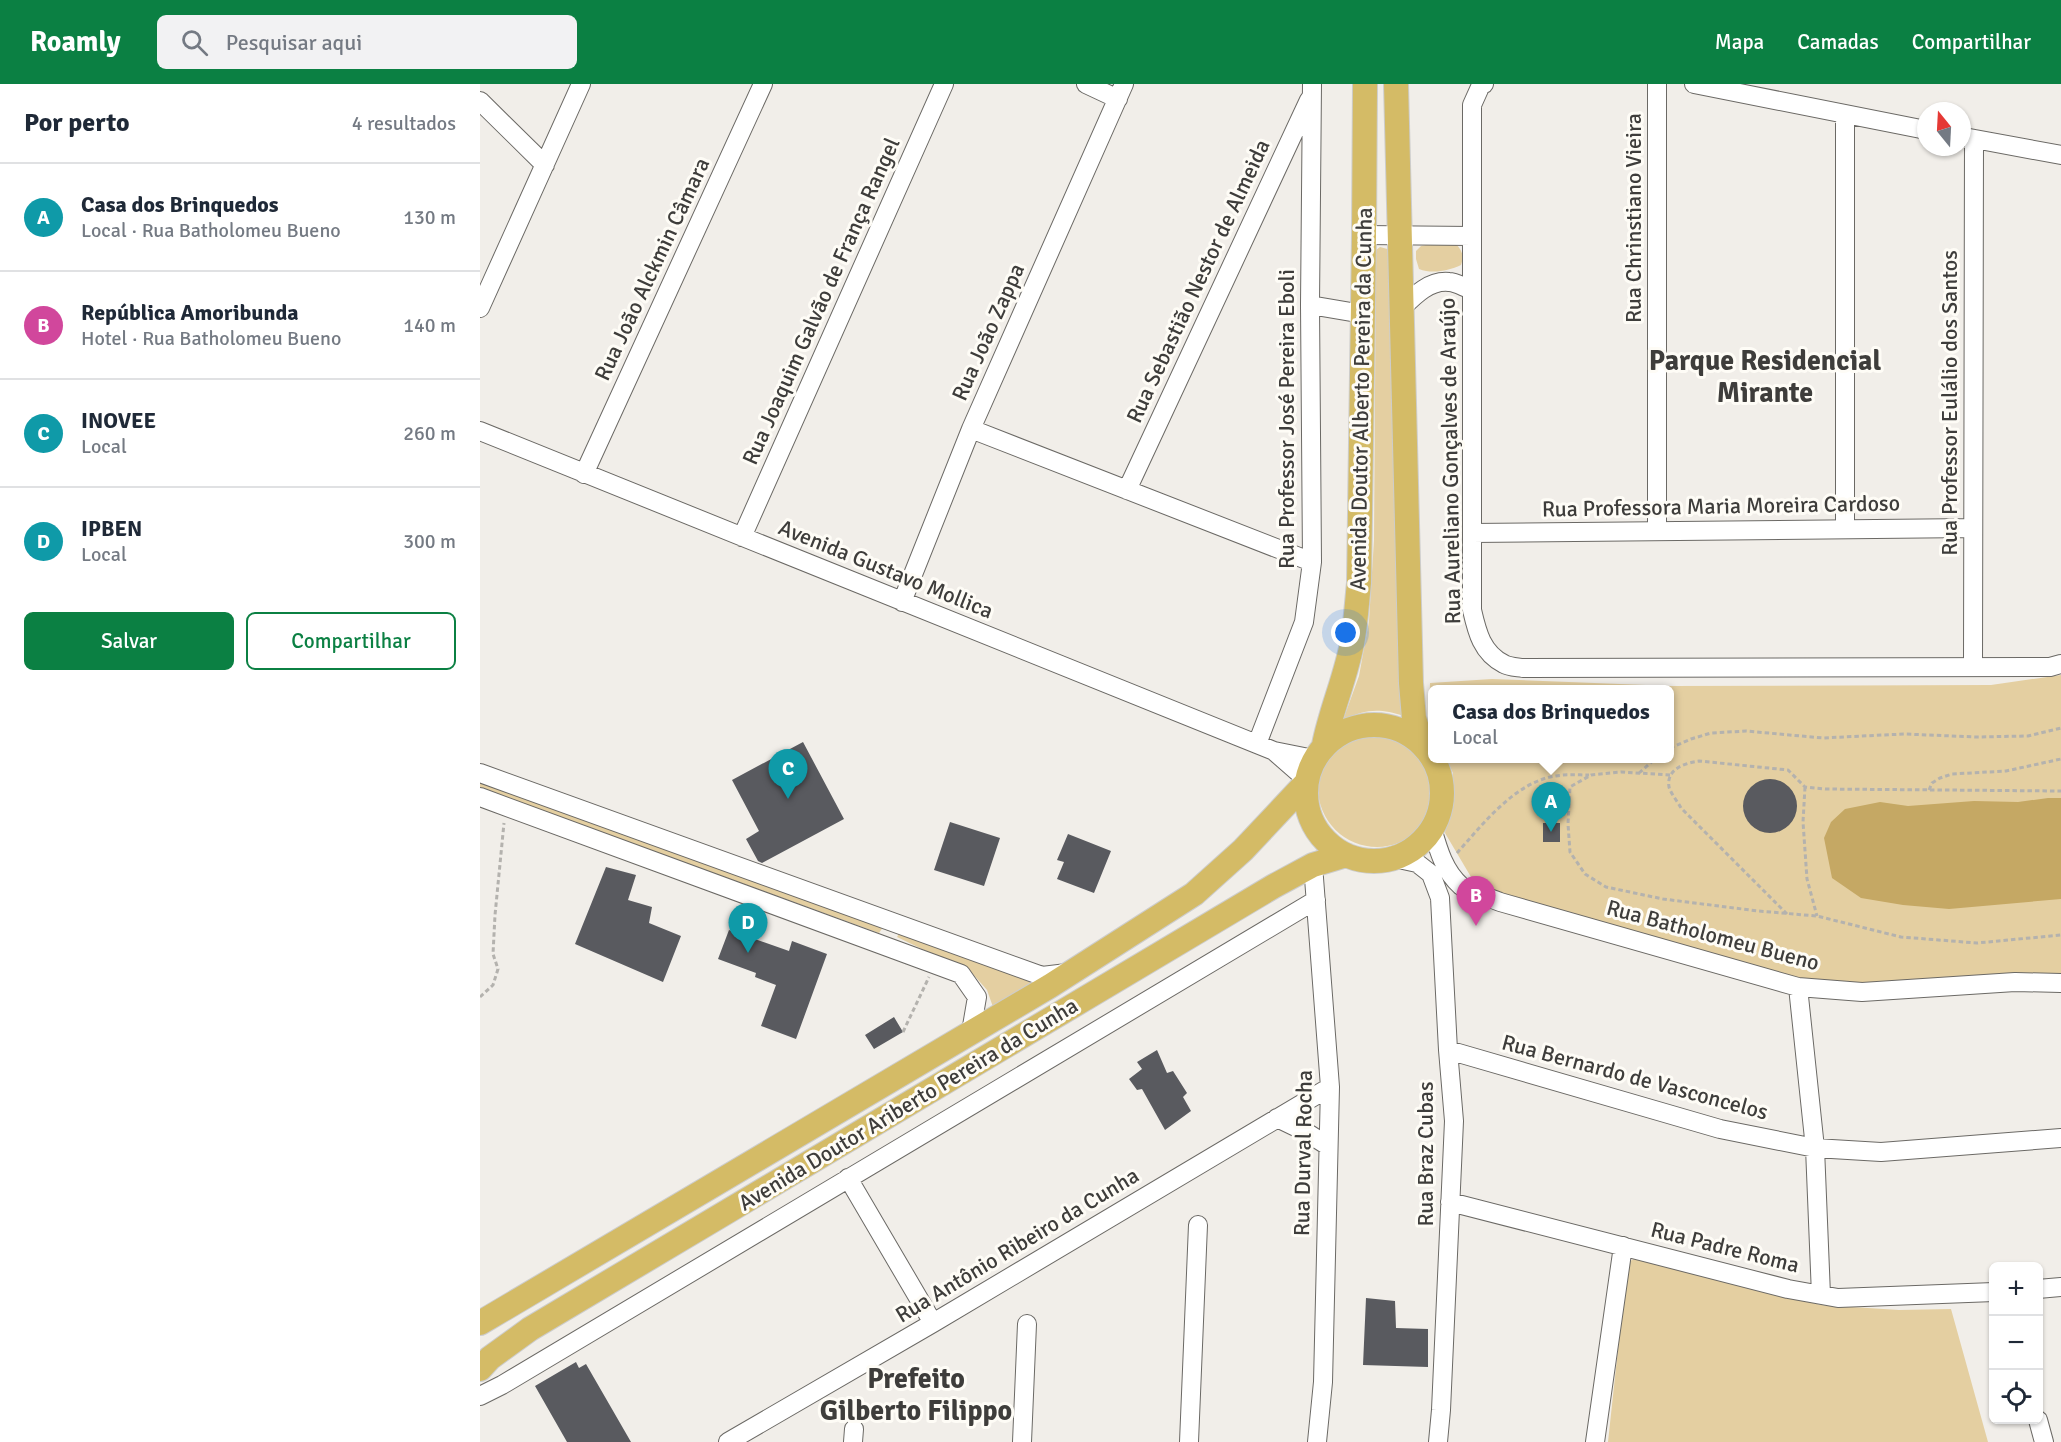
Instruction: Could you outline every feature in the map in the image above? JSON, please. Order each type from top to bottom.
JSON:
[{"type":"main road","name":"Avenida Doutor Alberto Pereira da Cunha","points":[[1313,767],[1341,686],[1353,639],[1359,583],[1365,84]]},
{"type":"main road","name":"Avenida Doutor Alberto Pereira da Cunha","points":[[1396,84],[1412,683],[1414,718],[1422,744]]},
{"type":"main road","points":[[1428,752],[1422,744],[1402,730],[1378,725],[1353,728],[1313,767],[1308,812],[1317,831],[1328,844],[1346,855],[1370,861],[1394,858],[1414,848],[1432,828],[1441,805],[1442,782],[1435,763]]},
{"type":"main road","name":"Avenida Doutor Ariberto Pereira da Cunha","points":[[480,1323],[1072,972],[1194,894],[1243,850],[1313,767]]},
{"type":"main road","name":"Avenida Doutor Ariberto Pereira da Cunha","points":[[480,1369],[490,1358],[530,1329],[1274,886],[1313,865],[1346,855]]},
{"type":"street","points":[[480,308],[580,84]]},
{"type":"street","name":"Rua João Alckmin Câmara","points":[[584,474],[763,84]]},
{"type":"street","name":"Rua Joaquim Galvão de França Rangel","points":[[742,537],[944,84]]},
{"type":"street","points":[[1086,84],[1121,92]]},
{"type":"street","name":"Rua Chrinstiano Vieira","points":[[1657,84],[1657,531]]},
{"type":"street","points":[[1694,84],[1917,128]]},
{"type":"street","name":"Rua Aureliano Gonçalves de Araújo","points":[[1483,85],[1472,105],[1472,610],[1477,635],[1489,652],[1504,664],[1523,668],[2050,667],[2061,664]]},
{"type":"street","name":"Rua Professor José Pereira Eboli","points":[[1265,747],[1304,622],[1312,562],[1310,304],[1312,88]]},
{"type":"street","name":"Rua Sebastião Nestor de Almeida","points":[[1127,490],[1312,88]]},
{"type":"street","name":"Rua João Zappa","points":[[902,602],[971,429],[1121,92]]},
{"type":"street","points":[[480,101],[545,165]]},
{"type":"street","points":[[1845,115],[1845,529]]},
{"type":"street","points":[[1971,139],[2061,155]]},
{"type":"street","name":"Rua Professor Eulálio dos Santos","points":[[1968,156],[1973,667]]},
{"type":"street","points":[[1364,235],[1472,236]]},
{"type":"street","points":[[1403,307],[1418,292],[1433,284],[1449,282],[1472,291]]},
{"type":"street","points":[[1310,304],[1363,315]]},
{"type":"street","points":[[971,429],[1312,562]]},
{"type":"street","name":"Avenida Gustavo Mollica","points":[[480,431],[1313,767]]},
{"type":"street","name":"Rua Professora Maria Moreira Cardoso","points":[[1472,533],[1972,528]]},
{"type":"street","points":[[480,772],[1042,976],[1072,972]]},
{"type":"street","points":[[480,797],[961,974],[976,997],[971,1032]]},
{"type":"street","name":"Rua Batholomeu Bueno","points":[[1432,828],[1445,865],[1462,887],[1500,902],[1798,987],[1862,992],[2015,982],[2061,983]]},
{"type":"street","name":"Rua Braz Cubas","points":[[1394,858],[1417,863],[1431,874],[1440,898],[1454,1121],[1438,1442]]},
{"type":"street","name":"Rua Durval Rocha","points":[[1313,865],[1330,1087],[1323,1382],[1317,1442]]},
{"type":"street","points":[[1441,922],[1456,897],[1461,893],[1475,892]]},
{"type":"street","name":"Avenida Doutor Ariberto Pereira da Cunha","points":[[480,1396],[1316,900]]},
{"type":"street","points":[[879,944],[891,922]]},
{"type":"street","points":[[1798,987],[1815,1148],[1821,1296]]},
{"type":"street","name":"Rua Bernardo de Vasconcelos","points":[[1448,1050],[1720,1129],[1815,1148],[1881,1152],[2061,1138]]},
{"type":"street","name":"Rua Antônio Ribeiro da Cunha","points":[[728,1442],[1330,1087]]},
{"type":"street","points":[[1278,1118],[1328,1146]]},
{"type":"street","points":[[848,1178],[933,1323]]},
{"type":"street","name":"Rua Padre Roma","points":[[1450,1202],[1821,1296],[1857,1298],[1989,1293]]},
{"type":"street","points":[[1190,1442],[1198,1225]]},
{"type":"street","points":[[1594,1442],[1623,1246]]},
{"type":"street","points":[[2043,1289],[2061,1287]]},
{"type":"street","points":[[1022,1442],[1028,1324]]},
{"type":"street","points":[[2039,1424],[2044,1442]]},
{"type":"path","points":[[1674,746],[1711,733],[1746,731],[1823,738],[1904,734],[1986,737],[2028,736],[2061,728]]},
{"type":"path","points":[[1929,790],[1932,783],[1952,774],[2006,771],[2061,759]]},
{"type":"path","points":[[1787,914],[1682,808],[1669,787],[1671,775],[1678,767],[1699,761],[1788,770],[1805,786],[1825,789],[2061,791]]},
{"type":"path","points":[[1638,773],[1651,763]]},
{"type":"path","points":[[1445,865],[1501,804],[1528,785],[1554,776],[1621,772],[1671,775]]},
{"type":"path","points":[[1591,775],[1570,787],[1568,798],[1570,852],[1585,874],[1606,887],[1663,899],[1817,916],[1901,937],[1977,943],[2061,935]]},
{"type":"path","points":[[1805,786],[1803,822],[1807,879],[1817,916]]},
{"type":"path","points":[[480,997],[493,985],[498,969],[493,954],[505,807]]},
{"type":"path","points":[[903,1032],[935,965]]},
{"type":"shaded area","points":[[1456,244],[1462,254],[1461,265],[1440,271],[1419,269],[1416,251],[1421,246]]},
{"type":"shaded area","points":[[1380,247],[1391,250],[1404,716],[1373,711],[1343,720],[1359,676],[1369,621],[1374,540],[1376,250]]},
{"type":"shaded area","points":[[2061,675],[2061,979],[1889,986],[1803,982],[1490,893],[1471,877],[1445,833],[1453,773],[1448,763],[1674,763],[1674,686],[1991,685]]},
{"type":"shaded area","points":[[1492,679],[1645,685],[1430,685],[1430,683]]},
{"type":"shaded area","points":[[1366,730],[1388,730],[1410,739],[1426,755],[1435,777],[1435,799],[1426,821],[1410,837],[1388,846],[1366,846],[1344,837],[1328,821],[1319,799],[1319,777],[1328,755],[1344,739]]},
{"type":"shaded area","points":[[480,782],[883,927],[879,933],[480,788]]},
{"type":"shaded area","points":[[2061,798],[2061,899],[1949,909],[1903,905],[1861,898],[1832,878],[1824,838],[1831,822],[1845,809],[1880,802],[1908,806],[1974,801],[2018,802]]},
{"type":"shaded area","points":[[902,929],[1033,983],[993,1007],[987,990],[972,973],[897,937]]},
{"type":"shaded area","points":[[1634,1259],[1821,1305],[1899,1310],[1951,1309],[1988,1442],[1608,1442],[1627,1266]]},
{"type":"building","points":[[803,742],[844,819],[762,863],[758,861],[746,839],[759,831],[732,780]]},
{"type":"building","points":[[1765,779],[1775,779],[1785,783],[1793,791],[1797,806],[1793,821],[1785,829],[1775,833],[1765,833],[1755,829],[1747,821],[1743,811],[1743,801],[1747,791],[1755,783]]},
{"type":"building","points":[[950,822],[1000,838],[984,886],[934,870]]},
{"type":"building","points":[[1543,823],[1560,823],[1560,842],[1543,842]]},
{"type":"building","points":[[1068,834],[1111,851],[1094,893],[1057,879],[1064,862],[1057,860]]},
{"type":"building","points":[[606,867],[636,875],[628,900],[652,907],[649,923],[681,936],[663,982],[575,944]]},
{"type":"building","points":[[729,930],[789,951],[792,941],[827,954],[796,1039],[761,1026],[776,985],[755,977],[756,973],[718,959]]},
{"type":"building","points":[[894,1017],[903,1032],[874,1049],[865,1035]]},
{"type":"building","points":[[1157,1050],[1167,1073],[1173,1071],[1187,1093],[1183,1097],[1191,1111],[1165,1130],[1142,1089],[1137,1090],[1129,1079],[1142,1069],[1137,1062]]},
{"type":"building","points":[[1366,1298],[1395,1301],[1396,1328],[1428,1329],[1428,1367],[1363,1365]]},
{"type":"building","points":[[576,1362],[579,1368],[586,1364],[631,1442],[567,1442],[535,1386]]},
{"type":"place","name":"INOVEE","points":[[788,799]]},
{"type":"place","name":"Casa dos Brinquedos","points":[[1551,832]]},
{"type":"place","name":"República Amoribunda","points":[[1476,926]]},
{"type":"place","name":"IPBEN","points":[[748,953]]},
{"type":"district","name":"Parque Residencial Mirante","points":[[1765,377]]},
{"type":"district","name":"Prefeito Gilberto Filippo","points":[[916,1395]]}]
